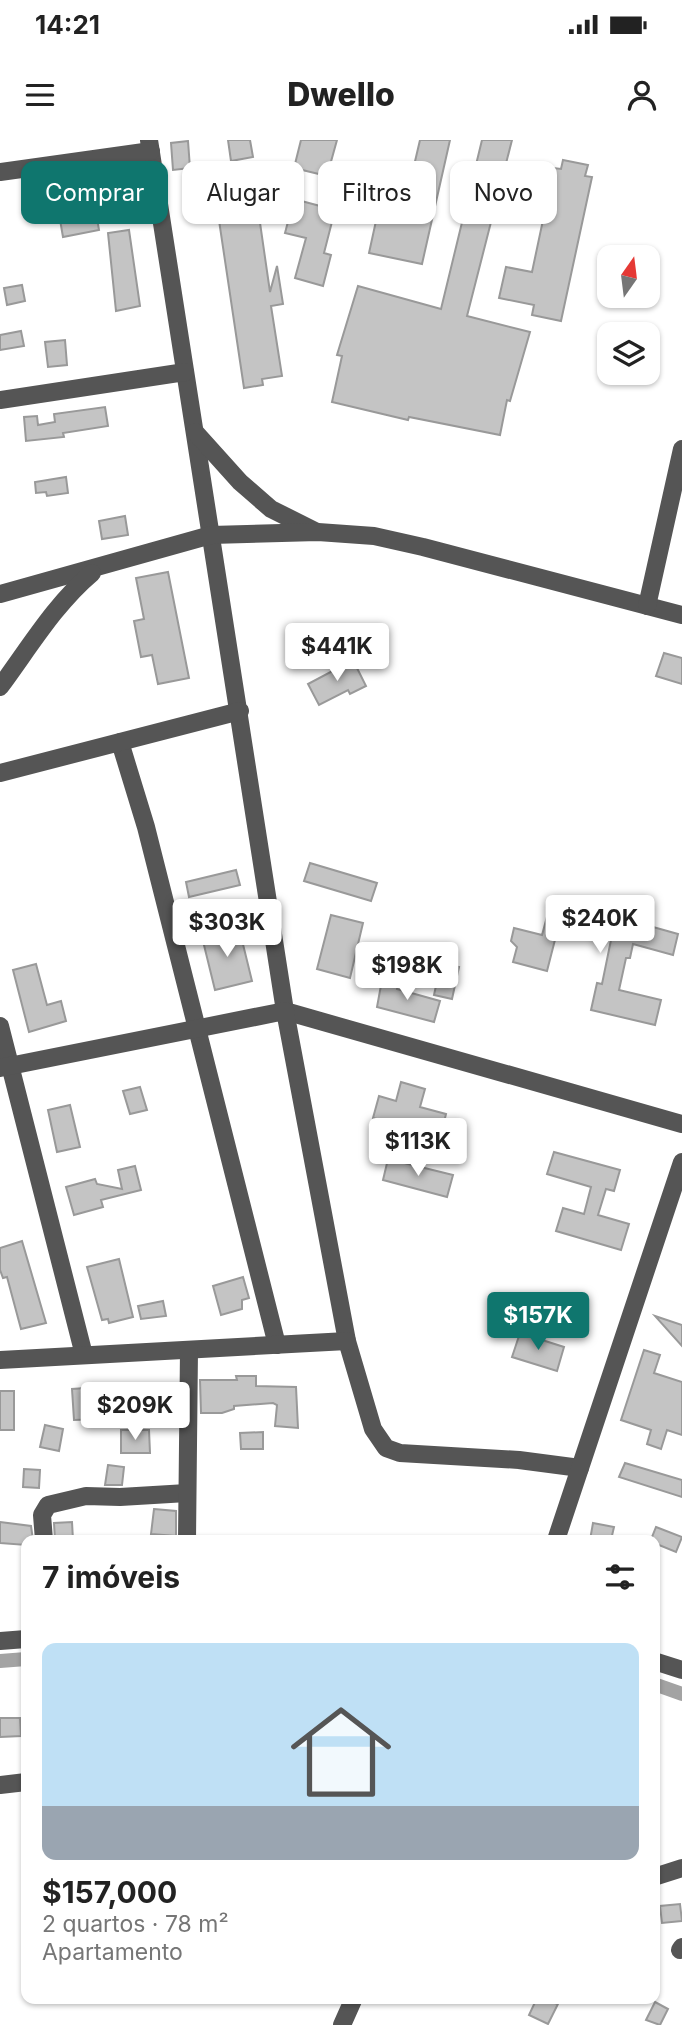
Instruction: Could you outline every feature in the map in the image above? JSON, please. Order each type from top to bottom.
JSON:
[{"type":"street","points":[[0,172],[150,145],[285,1011],[347,1341],[373,1429],[386,1448],[415,1455],[510,1459],[580,1468]]},
{"type":"street","points":[[0,400],[185,372]]},
{"type":"street","points":[[195,432],[240,482],[271,509],[318,532]]},
{"type":"street","points":[[647,606],[682,449]]},
{"type":"street","points":[[0,594],[211,536],[318,532],[374,537],[423,547],[682,615]]},
{"type":"street","points":[[0,687],[74,587],[97,569]]},
{"type":"street","points":[[0,773],[240,711]]},
{"type":"street","points":[[120,742],[146,827],[277,1345]]},
{"type":"street","points":[[5,1067],[285,1011],[682,1124]]},
{"type":"street","points":[[0,1026],[5,1067],[84,1355]]},
{"type":"street","points":[[558,1535],[682,1162]]},
{"type":"street","points":[[0,1360],[347,1341]]},
{"type":"street","points":[[187,1535],[190,1350]]},
{"type":"street","points":[[44,1535],[42,1515],[48,1505],[86,1496],[187,1493]]},
{"type":"street","points":[[0,1641],[21,1639]]},
{"type":"street","points":[[660,1663],[682,1670]]},
{"type":"street","points":[[0,1785],[21,1783]]},
{"type":"street","points":[[660,1875],[682,1868]]},
{"type":"street","points":[[342,2025],[351,2004]]},
{"type":"building","points":[[228,140],[250,140],[253,157],[231,161]]},
{"type":"building","points":[[301,140],[337,140],[331,161],[318,161],[318,174],[304,170],[304,161],[296,161]]},
{"type":"building","points":[[420,140],[450,140],[436,202],[436,161],[415,161]]},
{"type":"building","points":[[482,140],[512,140],[507,161],[477,161]]},
{"type":"building","points":[[188,141],[189,161],[182,161],[182,169],[173,170],[171,143]]},
{"type":"building","points":[[563,160],[588,165],[585,176],[592,177],[561,321],[532,315],[534,305],[499,298],[506,267],[532,272],[542,224],[557,224],[557,168],[561,169]]},
{"type":"building","points":[[304,202],[318,205],[318,224],[331,224],[324,253],[331,255],[323,286],[295,278],[306,238],[285,233],[287,224],[304,224]]},
{"type":"building","points":[[61,224],[98,224],[99,230],[63,237]]},
{"type":"building","points":[[220,224],[260,224],[270,292],[277,266],[283,304],[271,306],[282,376],[262,379],[263,385],[244,388]]},
{"type":"building","points":[[375,224],[431,224],[422,264],[369,253]]},
{"type":"building","points":[[462,224],[491,224],[467,316],[530,332],[510,401],[507,400],[500,435],[409,417],[408,420],[332,402],[342,356],[337,355],[358,286],[441,309]]},
{"type":"building","points":[[129,230],[140,306],[116,311],[108,233]]},
{"type":"building","points":[[22,285],[25,301],[7,305],[4,288]]},
{"type":"building","points":[[21,331],[24,346],[0,350],[0,335]]},
{"type":"building","points":[[65,340],[67,365],[48,367],[45,342]]},
{"type":"building","points":[[105,407],[108,426],[63,433],[64,437],[26,441],[24,417],[37,416],[38,425],[55,422],[54,414]]},
{"type":"building","points":[[66,477],[68,493],[47,496],[46,492],[36,493],[35,482]]},
{"type":"building","points":[[125,516],[128,535],[102,539],[99,521]]},
{"type":"building","points":[[168,572],[189,678],[158,684],[152,655],[141,657],[134,621],[144,619],[136,578]]},
{"type":"building","points":[[664,653],[682,658],[682,684],[656,676]]},
{"type":"building","points":[[353,660],[366,686],[350,694],[348,690],[319,705],[308,684]]},
{"type":"building","points":[[310,863],[377,883],[371,901],[304,881]]},
{"type":"building","points":[[236,870],[240,885],[189,897],[186,882]]},
{"type":"building","points":[[551,902],[577,909],[578,906],[678,934],[673,955],[633,944],[630,958],[626,958],[619,990],[661,1000],[655,1025],[591,1010],[597,983],[602,984],[611,940],[563,927],[561,934],[557,932],[547,971],[513,962],[517,947],[511,941],[514,928],[542,935]]},
{"type":"building","points":[[331,915],[363,923],[350,978],[317,969]]},
{"type":"building","points":[[239,928],[252,981],[215,990],[202,937]]},
{"type":"building","points":[[441,963],[459,967],[452,999],[434,995]]},
{"type":"building","points":[[36,964],[47,1005],[61,1001],[66,1021],[29,1032],[13,970]]},
{"type":"building","points":[[382,980],[398,983],[397,989],[440,1001],[434,1022],[377,1007]]},
{"type":"building","points":[[401,1082],[425,1089],[420,1107],[446,1114],[441,1135],[373,1118],[379,1096],[396,1101]]},
{"type":"building","points":[[140,1087],[147,1110],[130,1114],[123,1091]]},
{"type":"building","points":[[70,1105],[80,1147],[57,1152],[48,1110]]},
{"type":"building","points":[[554,1152],[620,1170],[614,1191],[606,1189],[598,1215],[629,1224],[621,1250],[556,1231],[563,1208],[584,1214],[591,1187],[547,1174]]},
{"type":"building","points":[[388,1159],[453,1175],[447,1197],[383,1180]]},
{"type":"building","points":[[135,1166],[141,1190],[101,1200],[103,1207],[74,1215],[66,1187],[95,1179],[97,1184],[122,1189],[118,1170]]},
{"type":"building","points":[[22,1241],[46,1323],[21,1329],[7,1277],[3,1278],[0,1270],[0,1248]]},
{"type":"building","points":[[119,1259],[133,1317],[109,1323],[108,1319],[102,1320],[87,1267]]},
{"type":"building","points":[[243,1277],[249,1298],[242,1300],[242,1309],[221,1315],[213,1286]]},
{"type":"building","points":[[163,1301],[166,1316],[141,1319],[138,1306]]},
{"type":"building","points":[[655,1316],[682,1325],[682,1346]]},
{"type":"building","points":[[520,1333],[564,1347],[557,1371],[512,1357]]},
{"type":"building","points":[[644,1350],[660,1355],[654,1373],[682,1382],[682,1435],[667,1430],[661,1449],[647,1444],[651,1430],[621,1420]]},
{"type":"building","points":[[236,1376],[256,1376],[256,1386],[296,1387],[298,1428],[275,1426],[277,1405],[273,1403],[234,1406],[234,1409],[222,1413],[201,1413],[200,1380],[237,1380]]},
{"type":"building","points":[[101,1387],[103,1419],[74,1420],[72,1389]]},
{"type":"building","points":[[0,1391],[14,1391],[14,1430],[0,1430]]},
{"type":"building","points":[[45,1425],[63,1429],[59,1451],[40,1447]]},
{"type":"building","points":[[121,1430],[149,1430],[150,1453],[121,1453]]},
{"type":"building","points":[[263,1432],[263,1449],[241,1449],[240,1433]]},
{"type":"building","points":[[625,1463],[682,1480],[682,1497],[619,1477]]},
{"type":"building","points":[[108,1465],[124,1467],[122,1485],[105,1485]]},
{"type":"building","points":[[24,1469],[40,1470],[39,1488],[23,1487]]},
{"type":"building","points":[[154,1509],[176,1511],[176,1535],[151,1534]]},
{"type":"building","points":[[0,1522],[31,1526],[32,1535],[21,1535],[21,1545],[0,1543]]},
{"type":"building","points":[[72,1522],[73,1535],[55,1535],[54,1523]]},
{"type":"building","points":[[593,1523],[614,1527],[612,1535],[591,1535]]},
{"type":"building","points":[[656,1527],[682,1537],[676,1552],[660,1545],[660,1535],[653,1535]]},
{"type":"building","points":[[0,1718],[20,1718],[21,1736],[0,1737]]},
{"type":"building","points":[[680,1904],[682,1921],[662,1923],[660,1906]]},
{"type":"building","points":[[534,2004],[558,2004],[548,2024],[529,2015]]},
{"type":"building","points":[[654,2004],[668,2009],[660,2025],[646,2020]]},
{"type":"waterway","points":[[0,1661],[21,1659]]},
{"type":"waterway","points":[[660,1686],[682,1694]]}]
